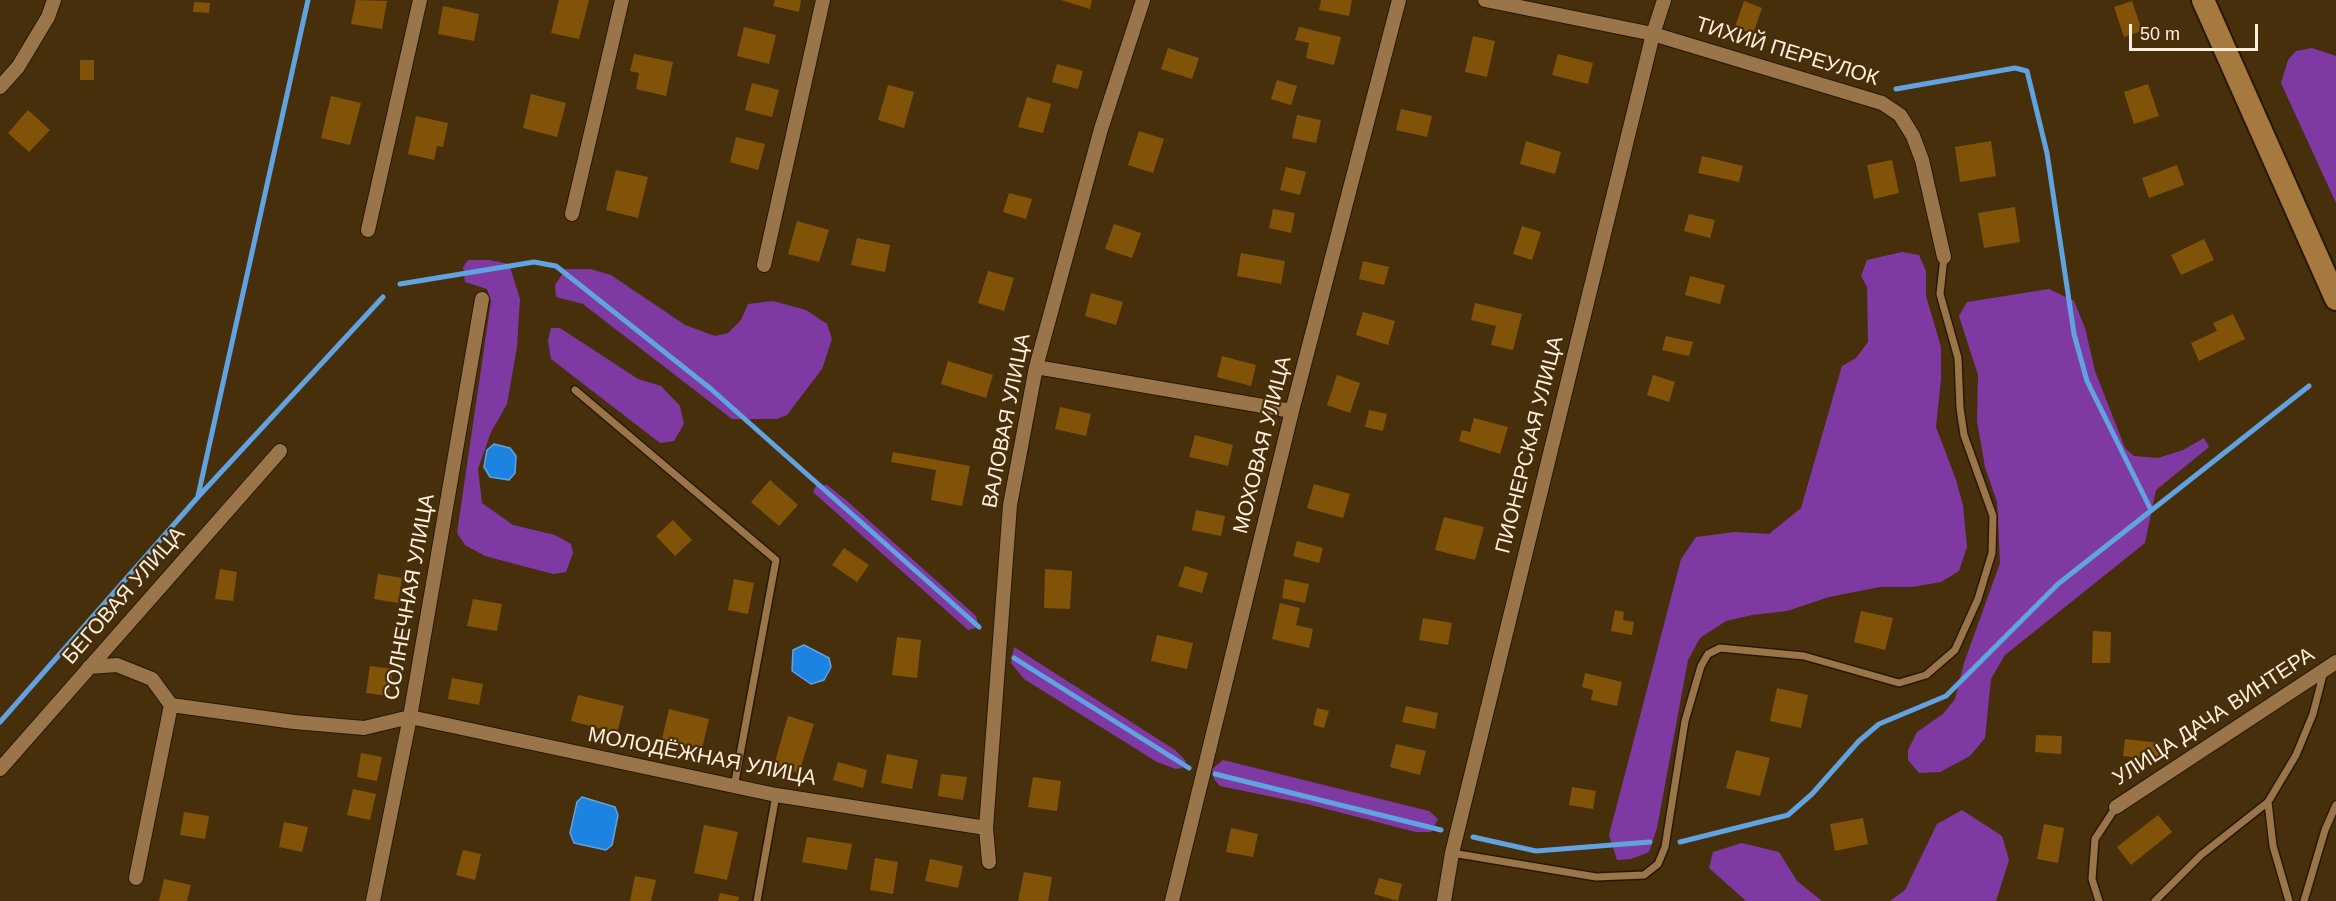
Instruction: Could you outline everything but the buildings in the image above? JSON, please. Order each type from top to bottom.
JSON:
[{"type":"main road","points":[[2203,0],[2336,299]]},
{"type":"street","points":[[0,87],[18,67],[48,17],[54,0]]},
{"type":"street","points":[[368,230],[420,0]]},
{"type":"street","points":[[572,214],[622,0]]},
{"type":"street","points":[[764,265],[823,0]]},
{"type":"street","name":"ВАЛОВАЯ УЛИЦА","points":[[989,862],[987,828],[1010,506],[1036,367],[1101,129],[1143,0]]},
{"type":"street","name":"МОХОВАЯ УЛИЦА","points":[[1172,901],[1292,411],[1399,0]]},
{"type":"street","name":"ТИХИЙ ПЕРЕУЛОК","points":[[1485,0],[1653,34],[1882,103],[1900,115],[1913,136],[1922,160],[1944,257]]},
{"type":"street","name":"ПИОНЕРСКАЯ УЛИЦА","points":[[1444,901],[1452,853],[1653,34],[1664,0]]},
{"type":"street","name":"СОЛНЕЧНАЯ УЛИЦА","points":[[373,901],[410,717],[482,299]]},
{"type":"street","points":[[1036,367],[1292,411]]},
{"type":"street","name":"БЕГОВАЯ УЛИЦА","points":[[0,769],[280,451]]},
{"type":"street","points":[[89,667],[117,665],[152,680],[171,705],[294,722],[364,728],[410,717]]},
{"type":"street","name":"УЛИЦА ДАЧА ВИНТЕРА","points":[[2116,807],[2330,665]]},
{"type":"street","points":[[136,878],[171,705]]},
{"type":"street","name":"МОЛОДЁЖНАЯ УЛИЦА","points":[[410,717],[734,787],[987,828]]},
{"type":"lane","points":[[1452,853],[1596,877],[1644,875],[1658,864],[1665,847],[1685,721],[1701,666],[1708,654],[1720,648],[1804,656],[1899,683],[1926,675],[1954,650],[1978,599],[1992,553],[1993,516],[1964,435],[1960,408],[1958,358],[1940,294],[1944,257]]},
{"type":"lane","points":[[575,390],[776,560],[734,787]]},
{"type":"lane","points":[[2155,901],[2201,855],[2268,802],[2296,755],[2330,665]]},
{"type":"lane","points":[[758,901],[776,795]]},
{"type":"lane","points":[[2268,802],[2272,846],[2289,901]]},
{"type":"lane","points":[[2304,901],[2325,830],[2336,805]]},
{"type":"lane","points":[[2099,901],[2092,879],[2096,839],[2116,807]]},
{"type":"shaded area","points":[[2312,48],[2336,56],[2336,203],[2281,83],[2288,60],[2296,51]]},
{"type":"shaded area","points":[[1902,252],[1919,255],[1926,271],[1926,296],[1941,347],[1941,379],[1936,427],[1963,505],[1967,547],[1959,571],[1941,582],[1912,587],[1880,587],[1829,597],[1787,611],[1726,621],[1700,638],[1688,660],[1657,828],[1649,852],[1631,859],[1617,860],[1609,835],[1681,559],[1696,537],[1735,532],[1769,534],[1801,508],[1842,366],[1856,358],[1868,342],[1867,287],[1861,276],[1867,260]]},
{"type":"shaded area","points":[[468,260],[489,260],[509,264],[520,299],[517,347],[507,404],[491,432],[478,469],[482,503],[513,525],[555,535],[571,544],[573,553],[566,572],[553,574],[485,556],[465,545],[457,533],[491,301],[487,289],[465,282],[463,267]]},
{"type":"shaded area","points":[[566,269],[590,269],[611,275],[685,325],[715,336],[728,333],[741,320],[748,304],[773,301],[806,310],[827,324],[832,339],[822,369],[787,415],[777,419],[732,419],[583,304],[556,297],[555,285]]},
{"type":"shaded area","points":[[2049,289],[2074,301],[2085,328],[2095,371],[2125,448],[2134,456],[2158,458],[2183,450],[2204,438],[2209,447],[2156,490],[2145,543],[2005,655],[1991,679],[1985,738],[1970,756],[1940,772],[1919,773],[1908,760],[1908,750],[1917,732],[1943,714],[1955,699],[1964,663],[2000,563],[1997,502],[1985,467],[1977,421],[1978,375],[1959,316],[1967,302]]},
{"type":"shaded area","points":[[551,328],[560,328],[638,379],[661,386],[680,406],[684,424],[674,441],[660,443],[551,359],[548,341]]},
{"type":"shaded area","points":[[827,485],[976,616],[979,627],[968,630],[813,492],[816,486]]},
{"type":"shaded area","points":[[1014,647],[1175,750],[1186,761],[1182,768],[1176,769],[1157,762],[1024,679],[1011,663]]},
{"type":"shaded area","points":[[1223,760],[1429,811],[1438,819],[1431,832],[1416,832],[1307,804],[1220,786],[1214,779],[1212,769]]},
{"type":"shaded area","points":[[1962,810],[2002,836],[2009,860],[1996,901],[1890,901],[1905,890],[1937,824]]},
{"type":"shaded area","points":[[1742,843],[1779,852],[1797,881],[1822,901],[1746,901],[1709,868],[1713,852]]},
{"type":"water","points":[[494,444],[510,448],[516,456],[515,473],[509,480],[490,477],[484,467],[487,450]]},
{"type":"water","points":[[804,645],[829,658],[831,667],[824,680],[811,684],[792,671],[793,650]]},
{"type":"water","points":[[582,797],[615,807],[618,815],[612,845],[606,850],[574,843],[570,833],[577,802]]},
{"type":"waterway","points":[[198,496],[308,0]]},
{"type":"waterway","points":[[1896,89],[2015,68],[2027,71],[2047,153],[2074,334],[2087,381],[2151,510]]},
{"type":"waterway","points":[[400,284],[534,262],[556,266],[711,389],[979,627]]},
{"type":"waterway","points":[[0,722],[198,497],[383,297]]},
{"type":"waterway","points":[[1680,842],[1788,815],[1812,794],[1859,741],[1879,724],[1946,696],[2058,584],[2309,386]]},
{"type":"waterway","points":[[1014,658],[1189,768]]},
{"type":"waterway","points":[[1215,774],[1441,830]]},
{"type":"waterway","points":[[1473,837],[1536,851],[1650,842]]}]
